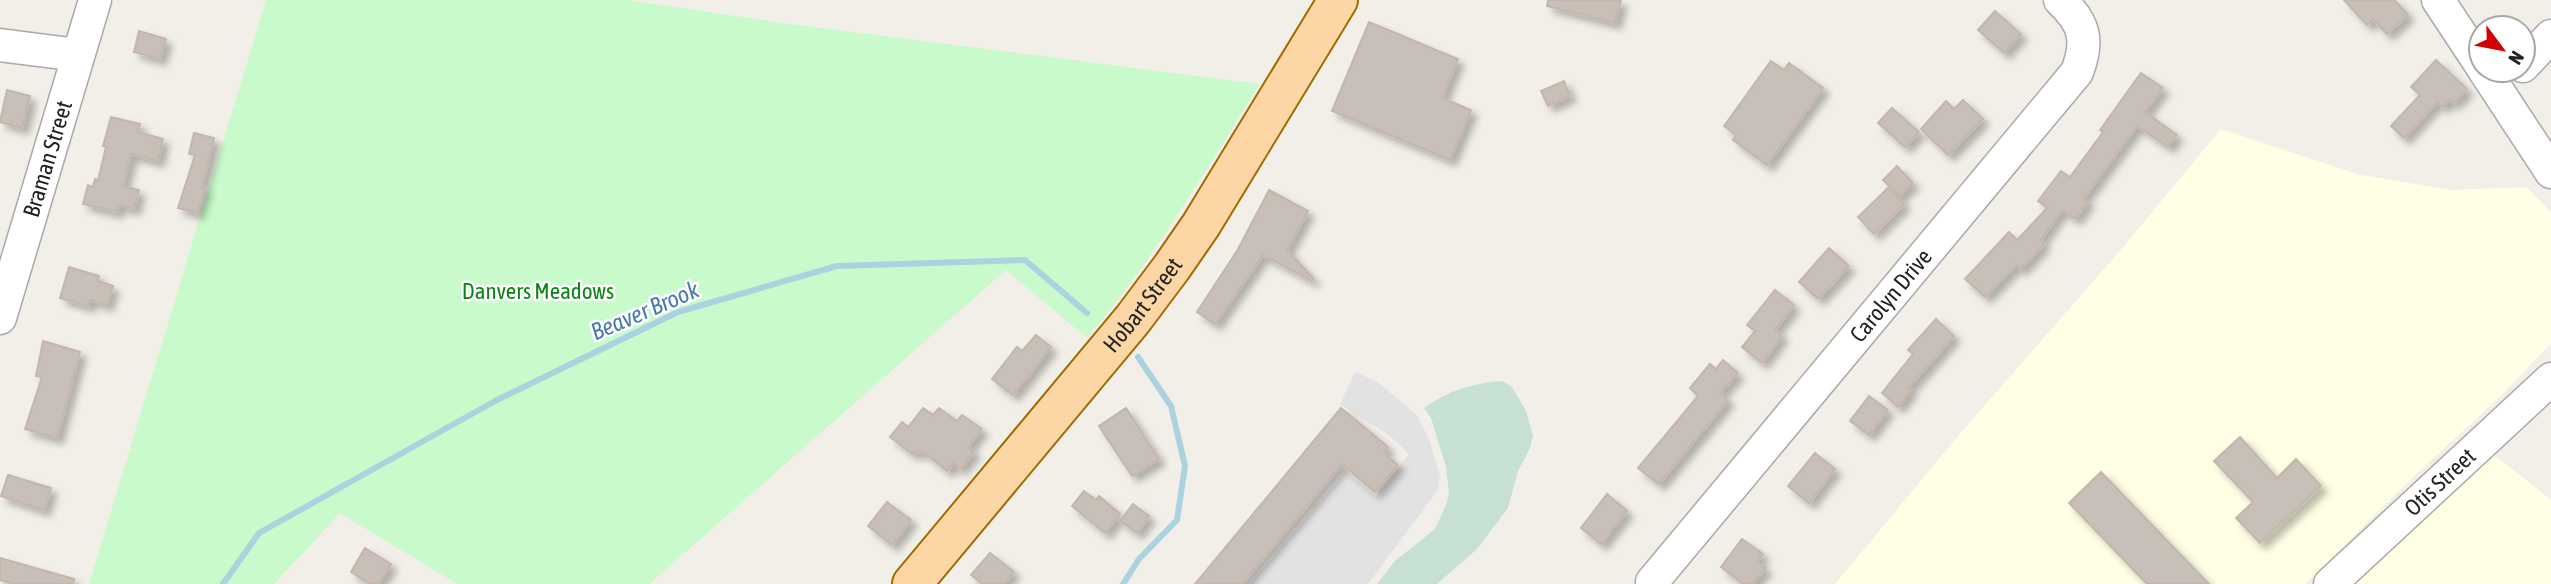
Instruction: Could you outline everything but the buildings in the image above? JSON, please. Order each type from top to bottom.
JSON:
[{"type":"main road","name":"Hobart Street","points":[[912,584],[1133,319],[1172,267],[1201,225],[1338,0]]},
{"type":"street","name":"Braman Street","points":[[0,318],[95,0]]},
{"type":"street","name":"Carolyn Drive","points":[[1652,582],[2077,72],[2085,46],[2083,31],[2070,9],[2060,0]]},
{"type":"street","points":[[2438,0],[2467,44]]},
{"type":"street","points":[[2537,48],[2551,36]]},
{"type":"street","points":[[0,45],[78,55]]},
{"type":"street","points":[[2510,84],[2551,172]]},
{"type":"street","name":"Otis Street","points":[[2330,584],[2551,379]]},
{"type":"shaded area","points":[[2221,129],[2357,174],[2451,190],[2526,187],[2551,212],[2551,343],[2507,390],[2410,480],[2305,584],[1835,584],[1963,430],[2125,245]]},
{"type":"shaded area","points":[[1355,372],[1376,381],[1417,415],[1429,439],[1440,476],[1438,490],[1368,584],[1250,584],[1346,472],[1376,496],[1409,454],[1390,436],[1340,404]]},
{"type":"shaded area","points":[[1502,381],[1512,387],[1526,411],[1533,436],[1518,471],[1508,508],[1477,549],[1437,584],[1377,584],[1395,561],[1435,529],[1446,505],[1449,493],[1446,467],[1431,418],[1424,408],[1461,389]]},
{"type":"shaded area","points":[[2493,454],[2551,500],[2551,584],[2354,584]]},
{"type":"green space","name":"Danvers Meadows","points":[[266,0],[628,0],[782,23],[1260,84],[1157,246],[1087,338],[1006,270],[649,584],[457,584],[340,513],[274,584],[89,584]]},
{"type":"waterway","name":"Beaver Brook","points":[[223,584],[259,533],[495,401],[678,312],[837,266],[1025,260],[1087,313]]},
{"type":"waterway","name":"Beaver Brook","points":[[1123,584],[1139,559],[1177,520],[1185,466],[1171,406],[1138,357]]}]
